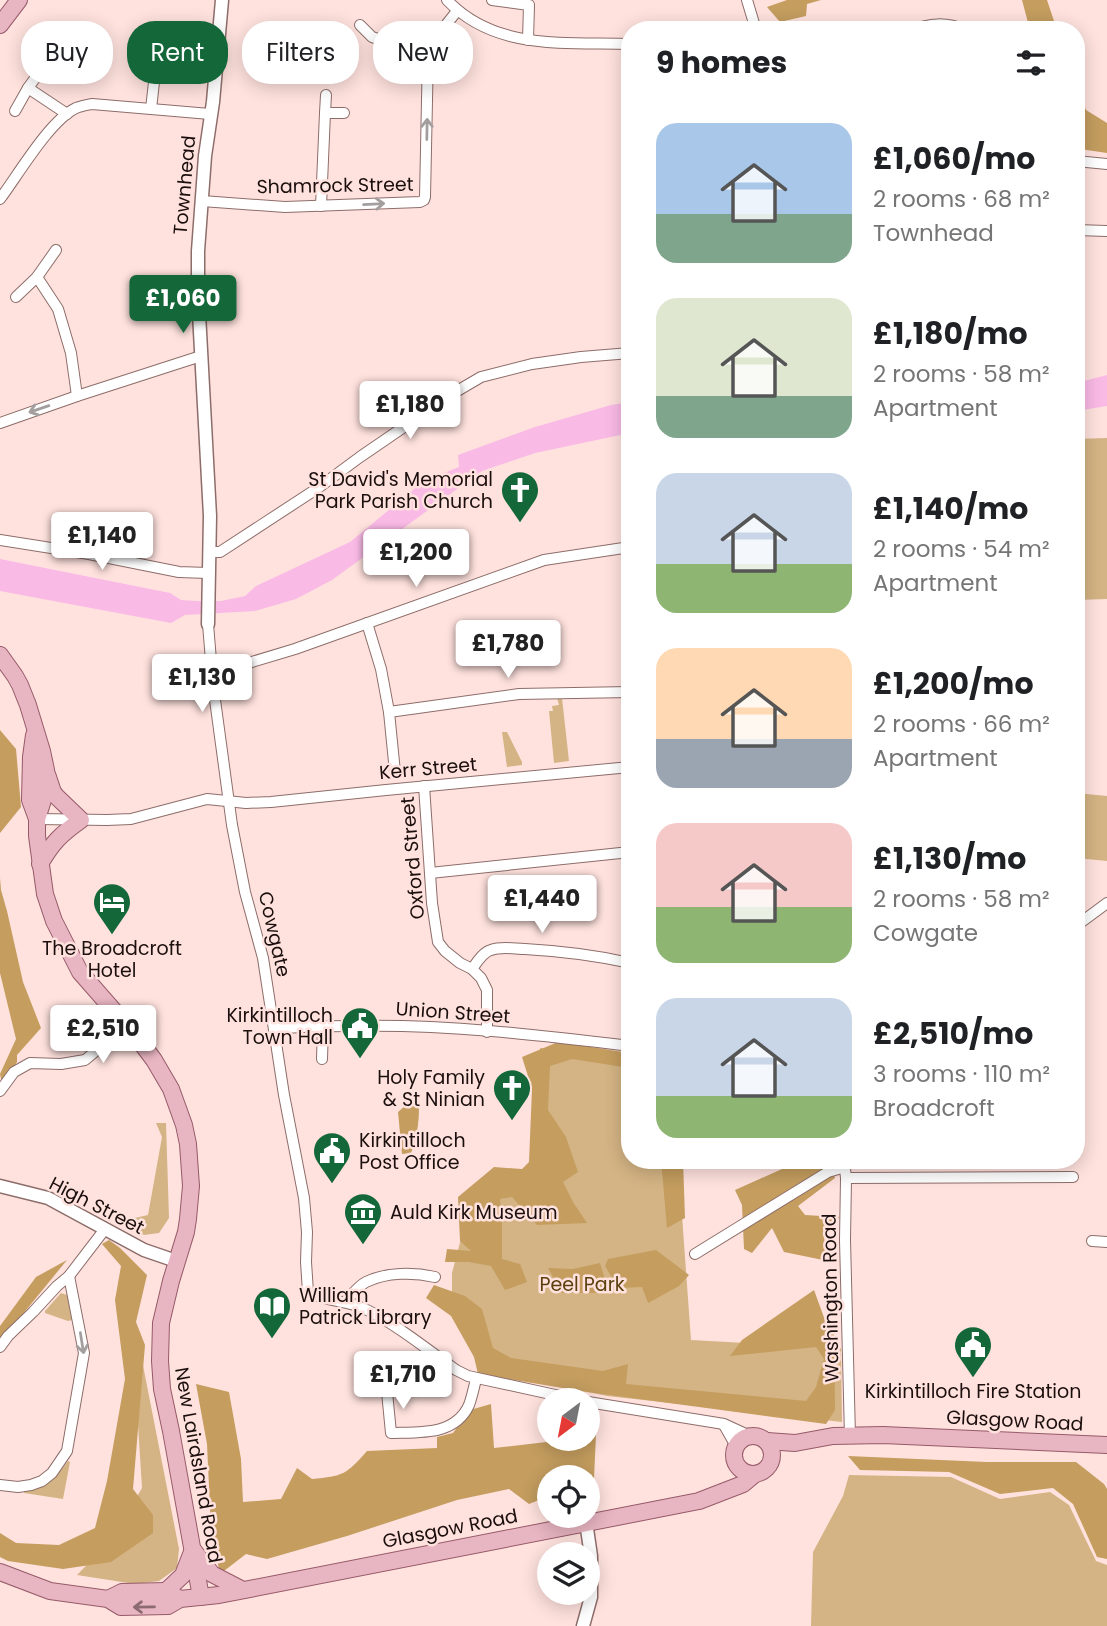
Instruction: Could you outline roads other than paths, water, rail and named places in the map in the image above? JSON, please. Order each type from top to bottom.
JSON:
[{"type":"main road","points":[[0,25],[19,0]]},
{"type":"main road","points":[[0,655],[20,685],[28,705],[52,792],[81,820],[59,836],[40,864]]},
{"type":"main road","points":[[34,728],[30,800],[37,819]]},
{"type":"main road","points":[[37,819],[43,800],[46,770]]},
{"type":"main road","name":"New Lairdsland Road","points":[[37,819],[45,894],[66,947],[80,972],[154,1060],[171,1089],[184,1125],[191,1186],[188,1219],[162,1323],[160,1361],[162,1389],[201,1597]]},
{"type":"main road","name":"Glasgow Road","points":[[767,1441],[795,1443],[823,1438],[883,1435],[1107,1445]]},
{"type":"main road","points":[[750,1436],[767,1441],[772,1458],[766,1469],[755,1474],[744,1471],[737,1464],[734,1452],[742,1439],[750,1436]]},
{"type":"main road","name":"Glasgow Road","points":[[772,1458],[795,1443]]},
{"type":"main road","points":[[726,1490],[737,1464]]},
{"type":"main road","name":"Glasgow Road","points":[[600,1519],[699,1501],[743,1484],[755,1474]]},
{"type":"main road","name":"Glasgow Road","points":[[0,1572],[50,1591],[108,1599],[121,1607],[168,1606],[173,1595],[201,1597],[243,1590],[556,1528]]},
{"type":"main road","points":[[193,1550],[212,1574],[243,1590]]},
{"type":"main road","points":[[173,1595],[193,1550]]},
{"type":"street","name":"Townhead","points":[[208,578],[208,469],[198,272],[202,201],[222,0]]},
{"type":"street","points":[[447,0],[457,11],[492,32],[511,38],[621,44]]},
{"type":"street","points":[[492,0],[529,5],[528,40]]},
{"type":"street","points":[[747,0],[753,21]]},
{"type":"street","points":[[449,21],[457,11]]},
{"type":"street","points":[[360,25],[373,37]]},
{"type":"street","points":[[15,111],[32,84]]},
{"type":"street","points":[[151,109],[154,84]]},
{"type":"street","name":"Shamrock Street","points":[[202,201],[285,208],[424,200],[429,84]]},
{"type":"street","points":[[29,88],[67,114]]},
{"type":"street","points":[[321,206],[326,95]]},
{"type":"street","points":[[1,197],[53,127],[77,108],[92,104],[210,114]]},
{"type":"street","points":[[326,113],[344,113]]},
{"type":"street","points":[[1085,161],[1107,164]]},
{"type":"street","points":[[1085,230],[1107,231]]},
{"type":"street","points":[[16,297],[37,277],[56,250]]},
{"type":"street","points":[[37,277],[58,309],[71,353],[77,396]]},
{"type":"street","points":[[209,552],[219,552],[481,377],[532,364],[621,354]]},
{"type":"street","points":[[0,423],[201,356]]},
{"type":"street","points":[[0,540],[89,554],[208,578]]},
{"type":"street","points":[[212,674],[285,652],[544,560],[621,548]]},
{"type":"street","name":"Cowgate","points":[[208,578],[212,674],[232,825],[245,892],[263,958],[284,1096],[304,1198],[307,1284],[309,1292],[318,1298],[345,1302]]},
{"type":"street","name":"Oxford Street","points":[[367,623],[381,668],[395,772]]},
{"type":"street","points":[[389,712],[519,694],[621,692]]},
{"type":"street","name":"Kerr Street","points":[[37,819],[131,819],[207,799],[246,803],[271,802],[621,768]]},
{"type":"street","name":"Oxford Street","points":[[424,786],[432,903],[438,942],[444,951],[481,978],[488,1006],[487,1032]]},
{"type":"street","points":[[430,873],[621,853]]},
{"type":"street","points":[[1085,919],[1107,903]]},
{"type":"street","points":[[472,969],[489,950],[500,948],[566,952],[621,961]]},
{"type":"street","points":[[0,1091],[14,1072],[30,1063],[61,1064],[85,1060],[127,1025]]},
{"type":"street","name":"Union Street","points":[[274,1029],[398,1025],[621,1044]]},
{"type":"street","points":[[322,1059],[323,1026]]},
{"type":"street","points":[[695,1254],[828,1172],[841,1169]]},
{"type":"street","name":"Washington Road","points":[[845,1169],[850,1436]]},
{"type":"street","points":[[870,1169],[1073,1177]]},
{"type":"street","name":"High Street","points":[[0,1186],[48,1198],[144,1250],[176,1261]]},
{"type":"street","points":[[0,1347],[69,1276],[104,1228]]},
{"type":"street","points":[[1093,1241],[1107,1242]]},
{"type":"street","points":[[435,1277],[411,1273],[383,1277],[364,1283],[345,1302],[367,1310],[456,1370],[476,1379],[537,1392]]},
{"type":"street","points":[[0,1485],[19,1487],[42,1480],[52,1473],[67,1451],[84,1353],[69,1276]]},
{"type":"street","points":[[387,1392],[391,1433],[431,1432],[452,1425],[468,1407],[476,1379]]},
{"type":"street","points":[[600,1404],[724,1424],[750,1436]]},
{"type":"street","points":[[724,1424],[736,1446]]},
{"type":"street","points":[[583,1626],[591,1597],[591,1556],[587,1528]]},
{"type":"place","name":"St David's Memorial Park Parish Church","points":[[520,524]]},
{"type":"place","name":"The Broadcroft Hotel","points":[[112,936]]},
{"type":"place","name":"Kirkintilloch Town Hall","points":[[360,1060]]},
{"type":"place","name":"Holy Family & St Ninian","points":[[512,1122]]},
{"type":"place","name":"Kirkintilloch Post Office","points":[[332,1185]]},
{"type":"place","name":"Auld Kirk Museum","points":[[363,1246]]},
{"type":"place","name":"William Patrick Library","points":[[272,1340]]},
{"type":"place","name":"Kirkintilloch Fire Station","points":[[973,1379]]},
{"type":"park label","name":"Peel Park","points":[[582,1284]]}]
